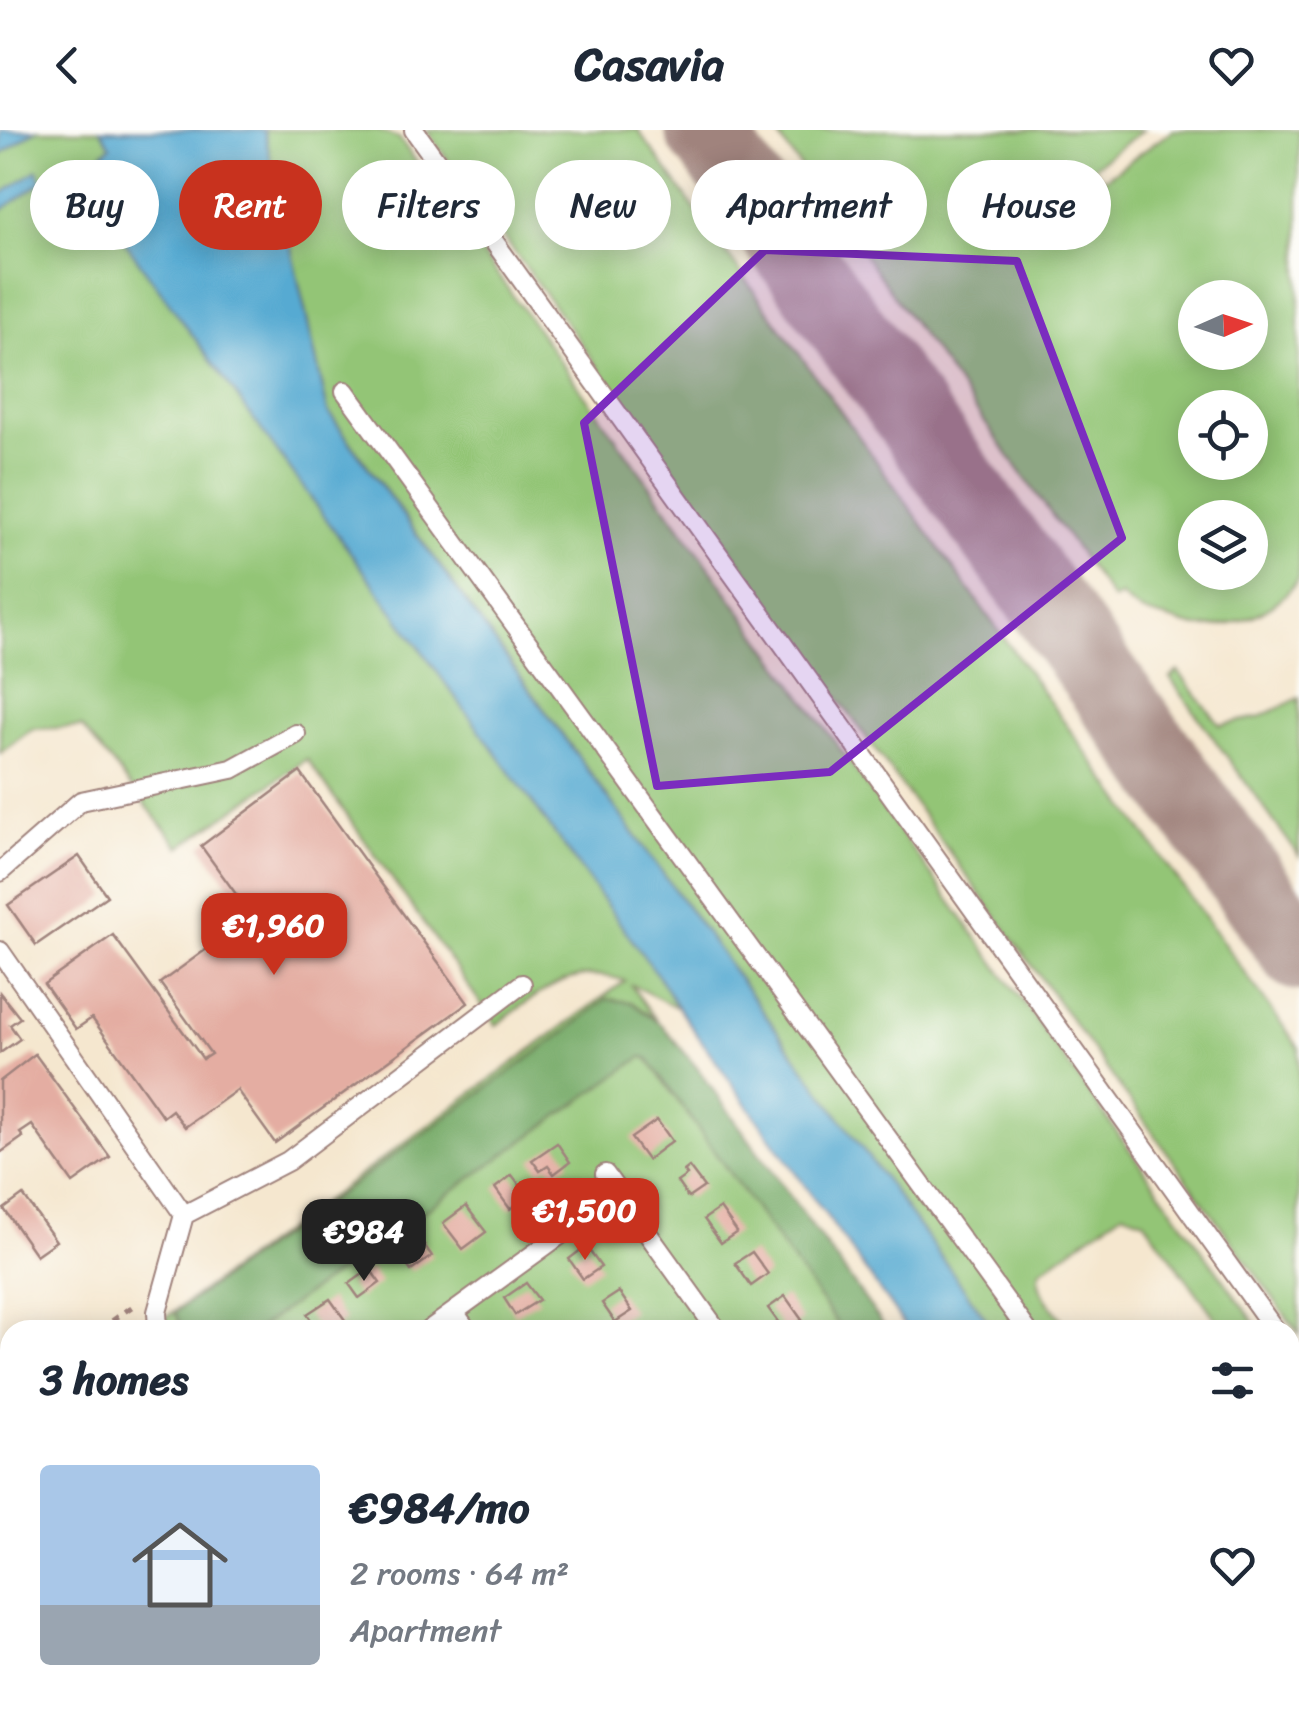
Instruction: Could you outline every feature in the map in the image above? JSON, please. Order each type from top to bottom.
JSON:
[{"type":"lane","points":[[414,130],[1269,1320]]},
{"type":"lane","points":[[345,391],[1019,1320]]},
{"type":"lane","points":[[0,872],[81,801],[232,770],[296,734]]},
{"type":"lane","points":[[0,951],[184,1216]]},
{"type":"lane","points":[[157,1320],[184,1216],[288,1161],[522,984]]},
{"type":"lane","points":[[605,1174],[710,1320]]},
{"type":"lane","points":[[443,1320],[618,1193]]},
{"type":"lane","points":[[454,1312],[460,1320]]},
{"type":"highlighted area","points":[[765,250],[1017,261],[1122,538],[830,772],[657,786],[584,423]]},
{"type":"green space","points":[[36,130],[100,130],[111,146],[96,160],[30,160],[30,250],[131,250],[659,977],[678,1008],[630,984],[875,1320],[163,1320],[625,981],[605,976],[571,979],[541,993],[496,1025],[307,759],[180,847],[82,727],[32,729],[0,753],[0,155]]},
{"type":"green space","points":[[264,130],[376,130],[399,138],[415,160],[342,160],[342,250],[480,250],[1253,1320],[1217,1320],[1144,1220],[1123,1212],[1041,1270],[1043,1293],[1062,1320],[987,1320],[328,411],[291,250],[322,250],[322,160],[271,160]]},
{"type":"green space","points":[[426,130],[638,130],[660,160],[535,160],[535,250],[671,250],[671,176],[691,204],[691,250],[724,250],[1299,1048],[1299,1320],[1289,1320],[513,250],[515,160],[448,160]]},
{"type":"green space","points":[[774,130],[1143,130],[1102,160],[947,160],[947,250],[1111,250],[1111,174],[1173,130],[1299,130],[1299,578],[1268,608],[1241,621],[1212,627],[1190,626],[1148,613],[1121,596],[1113,600],[861,250],[927,250],[927,160],[796,160]]},
{"type":"green space","points":[[1178,671],[1220,725],[1260,717],[1299,698],[1299,856],[1170,678]]},
{"type":"green space","points":[[606,999],[631,1002],[662,1025],[880,1320],[835,1320],[647,1058],[642,1057],[270,1320],[179,1320],[175,1312]]},
{"type":"water","points":[[0,130],[36,130],[0,155]]},
{"type":"water","points":[[100,130],[264,130],[271,160],[179,160],[179,250],[291,250],[328,412],[987,1320],[901,1320],[659,977],[131,250],[159,250],[159,160],[95,160],[111,146]]},
{"type":"water","points":[[30,175],[30,190],[0,211],[0,195]]},
{"type":"building","points":[[300,772],[468,1003],[275,1143],[237,1090],[185,1127],[172,1110],[163,1117],[92,1018],[76,1029],[44,984],[113,935],[203,1059],[211,1054],[160,983],[252,916],[201,846]]},
{"type":"building","points":[[79,856],[107,896],[36,945],[8,905]]},
{"type":"building","points":[[0,993],[20,1018],[10,1025],[20,1039],[0,1053]]},
{"type":"building","points":[[35,1054],[110,1157],[73,1183],[32,1125],[20,1133],[23,1137],[0,1153],[0,1081]]},
{"type":"building","points":[[657,1120],[672,1141],[647,1160],[631,1138]]},
{"type":"building","points":[[557,1143],[570,1162],[554,1174],[548,1166],[540,1171],[532,1160]]},
{"type":"building","points":[[689,1167],[704,1187],[688,1198],[677,1182],[687,1175],[684,1171]]},
{"type":"building","points":[[512,1175],[528,1196],[510,1209],[495,1188]]},
{"type":"building","points":[[23,1195],[56,1241],[36,1255],[4,1209]]},
{"type":"building","points":[[466,1206],[486,1232],[463,1249],[443,1223]]},
{"type":"building","points":[[720,1208],[737,1232],[721,1243],[704,1219]]},
{"type":"building","points":[[422,1242],[432,1256],[411,1271],[401,1257]]},
{"type":"building","points":[[586,1246],[601,1267],[583,1279],[569,1259]]},
{"type":"building","points":[[752,1252],[768,1274],[751,1286],[735,1263]]},
{"type":"building","points":[[370,1269],[380,1283],[359,1298],[349,1284]]},
{"type":"building","points":[[526,1283],[539,1300],[515,1315],[504,1298]]},
{"type":"building","points":[[619,1292],[632,1311],[614,1320],[602,1303]]},
{"type":"building","points":[[785,1296],[802,1320],[777,1320],[768,1308]]},
{"type":"building","points":[[330,1299],[345,1320],[311,1320],[307,1314]]},
{"type":"taxiway","points":[[704,130],[1299,952]]}]
